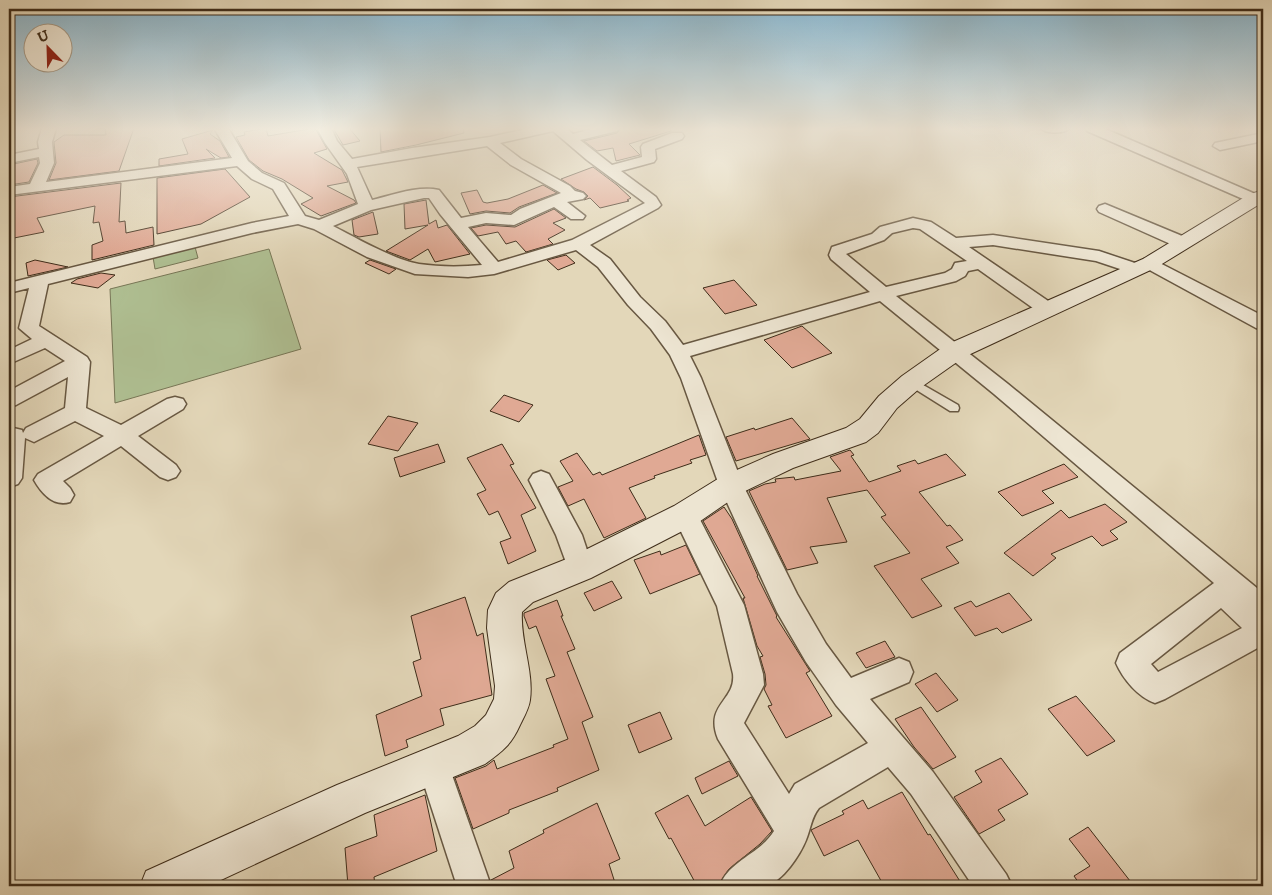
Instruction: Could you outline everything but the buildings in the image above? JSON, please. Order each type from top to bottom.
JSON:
[{"type":"street","points":[[36,188],[45,170]]},
{"type":"street","points":[[9,191],[174,170]]},
{"type":"street","points":[[250,170],[257,176],[279,186],[299,220]]},
{"type":"street","points":[[351,170],[361,189],[366,206]]},
{"type":"street","points":[[532,170],[565,189],[577,216]]},
{"type":"street","points":[[9,288],[252,228],[299,220],[320,226],[374,253],[415,269],[468,272],[494,269],[578,244],[653,205],[651,200],[609,170]]},
{"type":"street","points":[[1193,170],[1259,197]]},
{"type":"street","points":[[320,226],[366,206],[424,193],[434,193],[456,224],[494,269]]},
{"type":"street","points":[[456,224],[486,218],[514,220],[526,212],[568,197]]},
{"type":"street","points":[[161,886],[351,799],[471,750],[488,739],[499,728],[512,702],[513,686],[504,628],[505,610],[508,603],[520,592],[580,568],[685,515],[731,486],[783,461],[856,435],[869,426],[888,402],[911,382],[955,351],[1142,266],[1259,197]]},
{"type":"street","points":[[1105,210],[1181,242]]},
{"type":"street","points":[[1047,309],[926,225],[913,223],[886,230],[878,237],[838,251],[837,255],[883,294],[955,351],[1263,610]]},
{"type":"street","points":[[953,243],[993,240],[1100,256],[1142,266],[1263,324]]},
{"type":"street","points":[[578,244],[604,263],[634,301],[658,325],[679,353],[691,378],[731,486],[787,603],[816,653],[846,695],[922,783],[994,886]]},
{"type":"street","points":[[679,353],[924,282],[950,277],[959,272],[961,267],[980,263]]},
{"type":"street","points":[[40,280],[29,328],[80,362]]},
{"type":"street","points":[[9,358],[46,340]]},
{"type":"street","points":[[9,400],[80,362]]},
{"type":"street","points":[[75,412],[80,362]]},
{"type":"street","points":[[62,495],[46,480],[175,404]]},
{"type":"street","points":[[34,434],[75,412]]},
{"type":"street","points":[[75,412],[122,435],[168,472]]},
{"type":"street","points":[[9,435],[14,436],[10,478]]},
{"type":"street","points":[[541,480],[570,535],[580,568]]},
{"type":"street","points":[[685,515],[730,606],[748,674],[750,685],[728,721],[729,728],[793,831]]},
{"type":"street","points":[[846,695],[899,672]]},
{"type":"street","points":[[737,886],[781,852],[793,831],[797,810],[807,796],[892,748]]},
{"type":"street","points":[[434,766],[474,886]]},
{"type":"lane","points":[[911,382],[954,408]]},
{"type":"green space","points":[[195,247],[198,258],[155,269],[153,257]]},
{"type":"green space","points":[[269,249],[301,349],[115,403],[110,289]]}]
